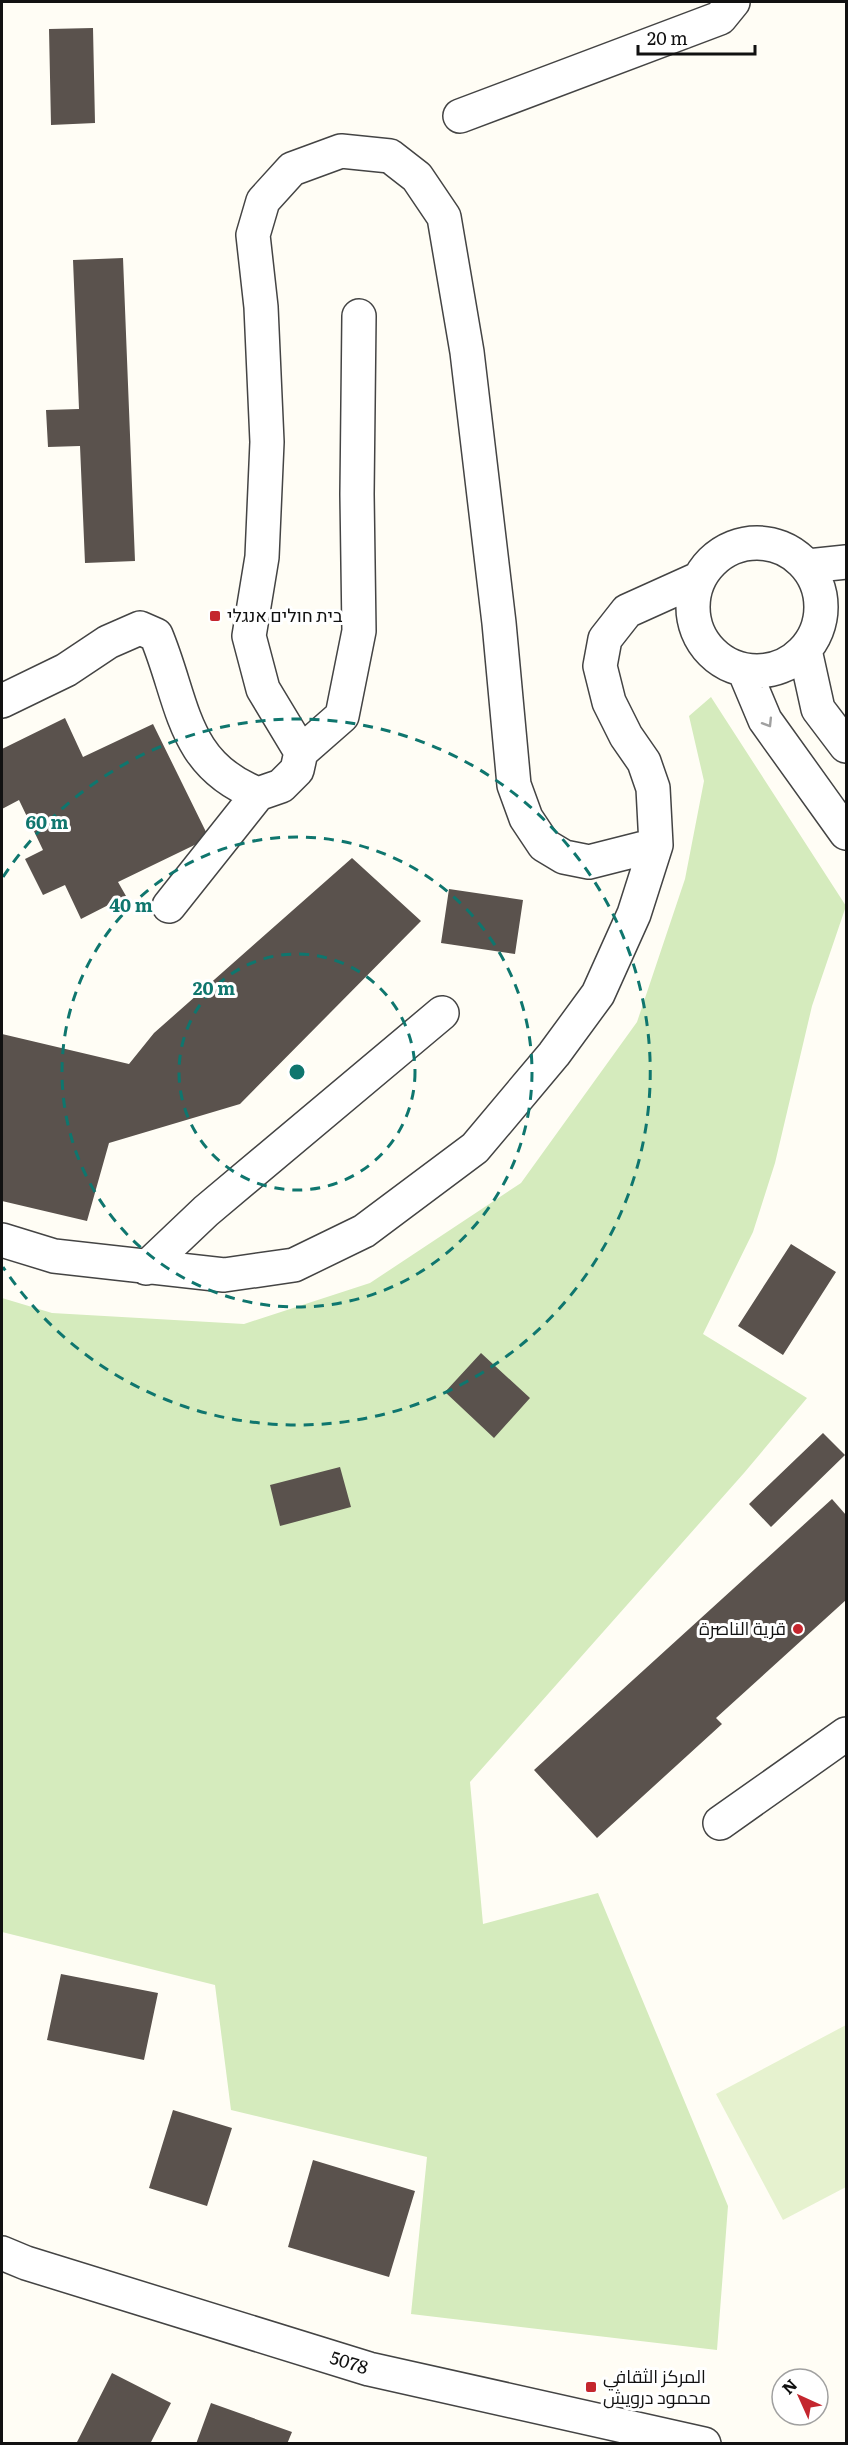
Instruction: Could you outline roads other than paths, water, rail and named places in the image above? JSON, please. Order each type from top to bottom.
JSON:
[{"type":"street","points":[[460,116],[720,18],[733,2]]},
{"type":"street","points":[[301,752],[263,690],[249,636],[262,557],[267,442],[261,307],[253,235],[263,201],[292,169],[341,151],[390,156],[417,177],[444,217],[467,352],[499,623],[514,785],[526,818],[544,845],[564,857],[589,862],[656,845]]},
{"type":"street","points":[[169,906],[258,794],[282,786],[297,770],[301,752],[342,716],[359,631],[357,494],[359,316]]},
{"type":"street","points":[[749,542],[771,544],[792,552],[808,566],[817,582],[821,599],[821,618],[815,635],[805,650],[777,668],[744,670],[726,664],[710,652],[699,636],[693,617],[692,597],[698,579],[711,561],[729,548],[749,542]]},
{"type":"street","points":[[808,566],[846,562]]},
{"type":"street","points":[[2,1240],[54,1256],[224,1275],[294,1265],[364,1232],[475,1148],[554,1054],[598,994],[634,914],[656,845],[653,788],[644,762],[626,735],[609,702],[600,666],[605,639],[627,611],[698,579]]},
{"type":"street","points":[[2,701],[66,670],[108,642],[140,628],[156,634],[169,665],[183,716],[205,760],[236,785],[258,794]]},
{"type":"street","points":[[805,650],[818,708],[846,746]]},
{"type":"street","points":[[744,670],[765,720],[846,833]]},
{"type":"street","points":[[146,1268],[206,1211],[442,1013]]},
{"type":"street","points":[[720,1823],[846,1734]]},
{"type":"street","name":"5078","points":[[2,2253],[26,2264],[369,2369],[704,2444]]},
{"type":"place","name":"בית חולים אנגלי","points":[[215,616]]},
{"type":"place","name":"قرية الناصرة","points":[[798,1629]]},
{"type":"place","name":"المركز الثقافي محمود درويش","points":[[591,2387]]}]
